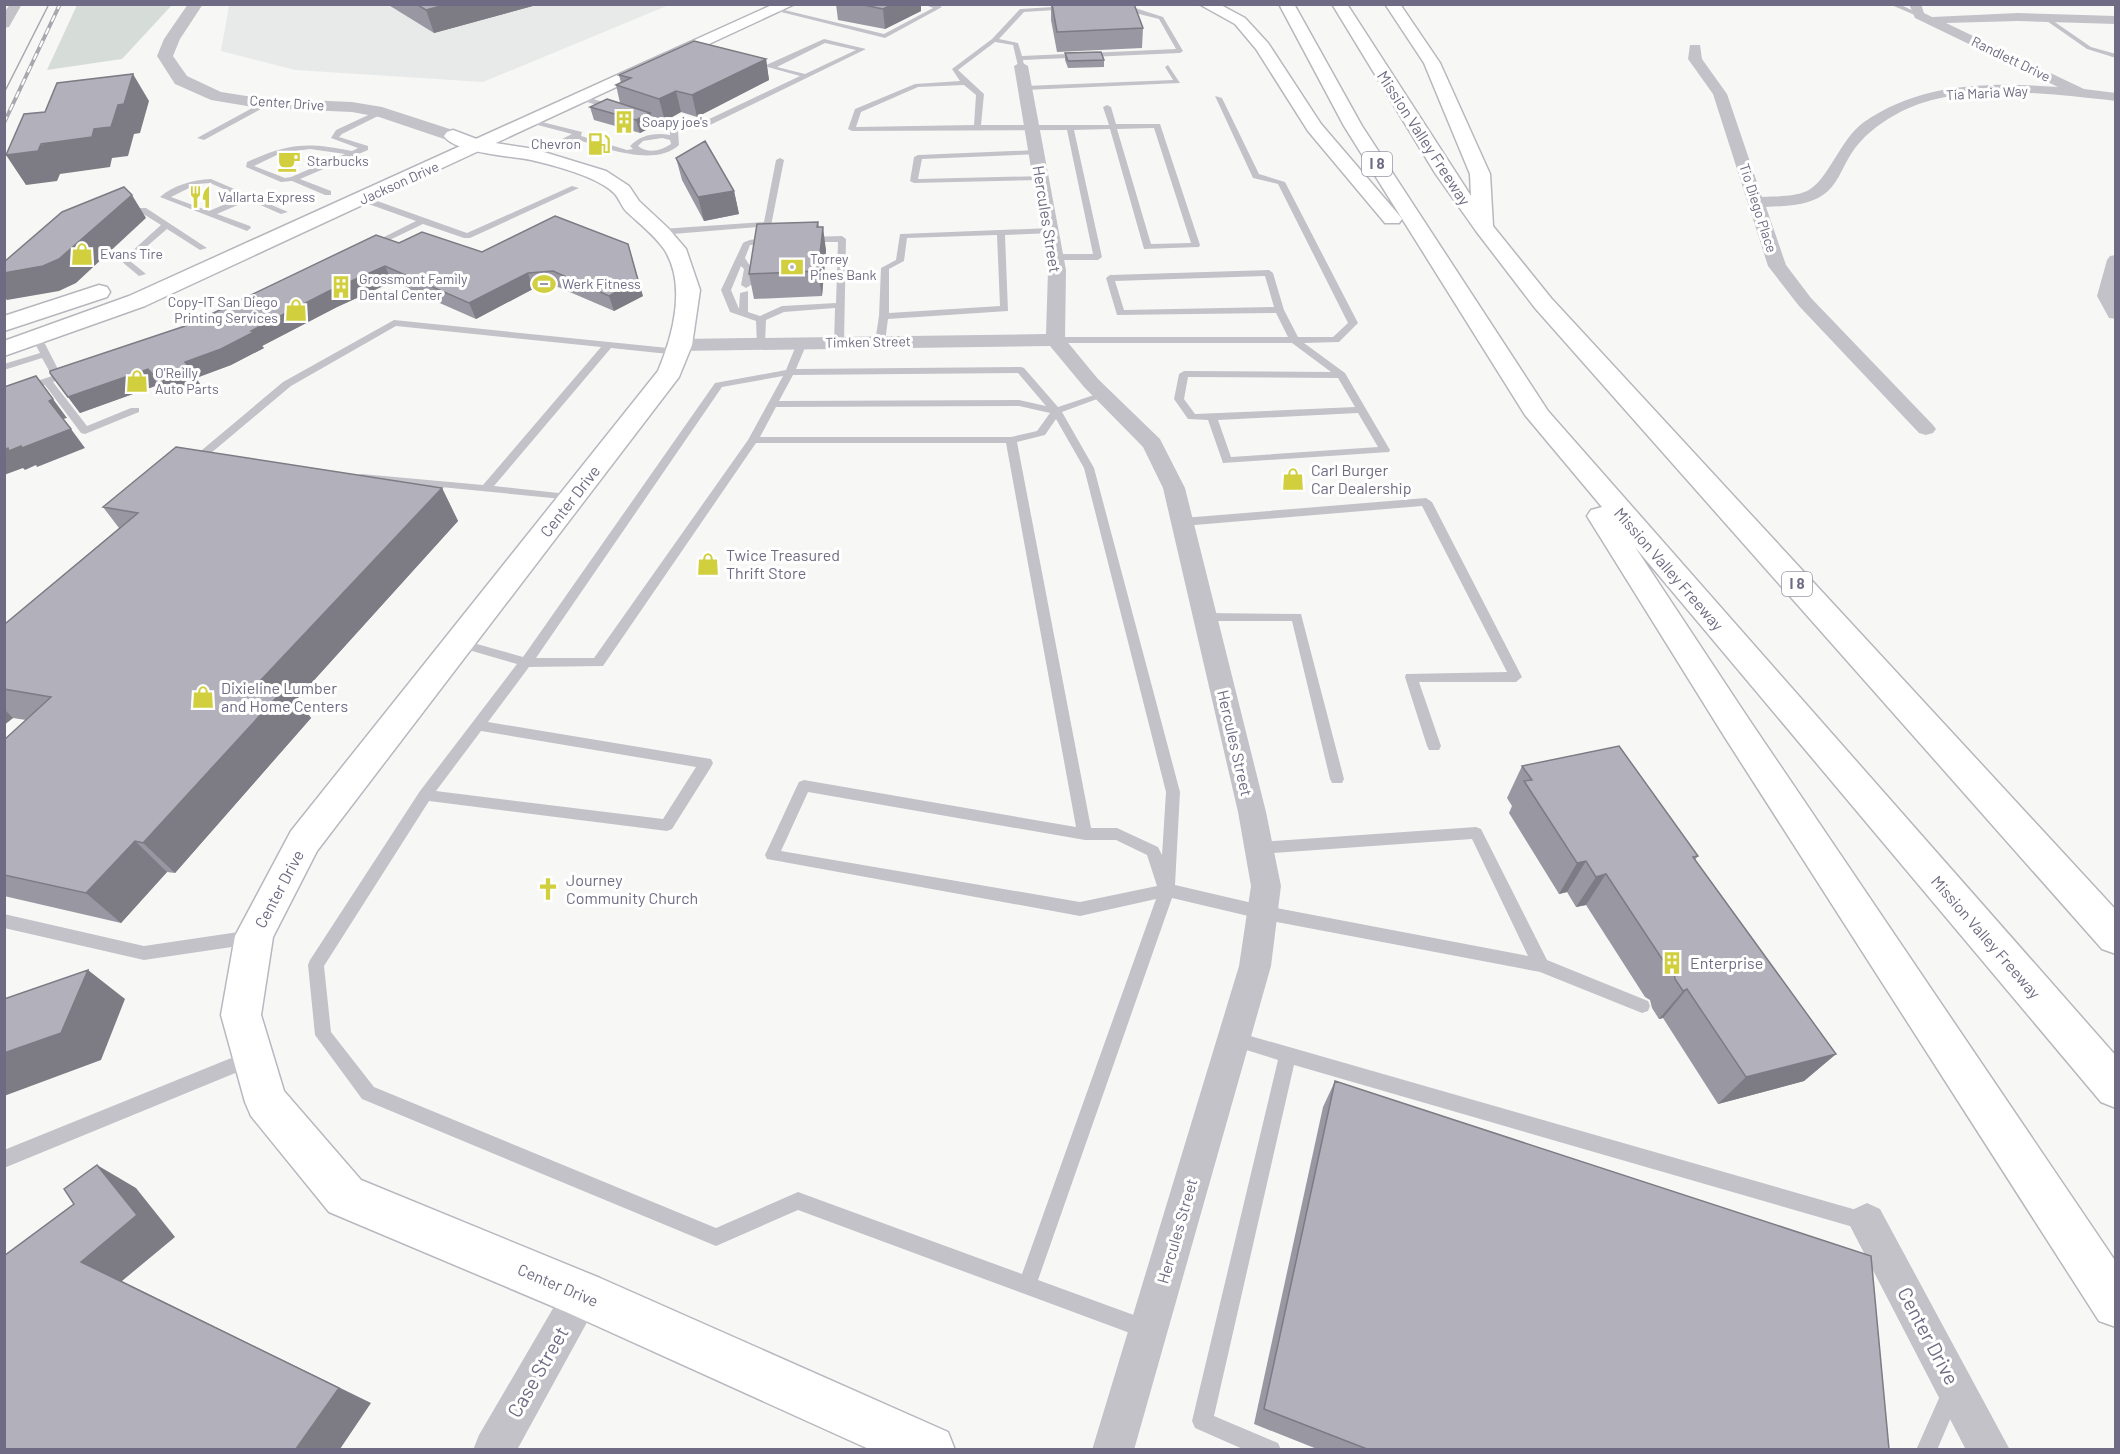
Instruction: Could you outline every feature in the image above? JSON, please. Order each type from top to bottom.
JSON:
[{"type":"main road","points":[[1206,4],[1240,21],[1262,46],[1314,127],[1476,320]]},
{"type":"main road","name":"Mission Valley Freeway","points":[[1286,4],[1353,126],[1538,416],[2115,1088]]},
{"type":"main road","name":"Mission Valley Freeway","points":[[1339,4],[1445,173],[1483,227],[1543,303],[2115,937]]},
{"type":"main road","points":[[1392,4],[1432,63],[1480,174],[1483,227]]},
{"type":"main road","points":[[658,45],[746,7]]},
{"type":"main road","points":[[699,50],[684,45],[723,25],[746,7]]},
{"type":"main road","name":"Jackson Drive","points":[[4,349],[41,346],[533,120],[699,50],[782,7]]},
{"type":"main road","name":"Jackson Drive","points":[[183,256],[480,124]]},
{"type":"main road","name":"Center Drive","points":[[453,136],[478,146],[534,155],[599,176],[622,190],[631,205],[675,249],[689,290],[679,348],[670,372],[304,841],[254,936],[242,1015],[266,1102],[345,1196],[583,1295],[930,1449]]},
{"type":"main road","name":"Center Drive","points":[[478,146],[487,157],[602,198],[631,205]]},
{"type":"main road","points":[[4,324],[127,281],[162,265]]},
{"type":"main road","points":[[1538,416],[1736,727],[2115,1304]]},
{"type":"street","points":[[4,24],[16,4]]},
{"type":"street","name":"Center Drive","points":[[196,4],[172,39],[165,56],[181,80],[217,96],[268,103],[352,107],[382,112],[453,136]]},
{"type":"street","points":[[1921,13],[2115,20]]},
{"type":"street","name":"Randlett Drive","points":[[1921,13],[2081,93],[2115,98]]},
{"type":"street","name":"Tio Diego Place","points":[[1695,48],[1695,59],[1720,94],[1777,266],[1805,302],[1926,429]]},
{"type":"street","name":"Hercules Street","points":[[1022,70],[1058,270],[1055,340],[1103,395],[1152,444],[1174,488],[1266,886],[1255,966],[1113,1449]]},
{"type":"street","name":"Tia Maria Way","points":[[1756,202],[1790,200],[1821,190],[1829,181],[1855,137],[1870,124],[1908,103],[1941,95],[1981,90],[2026,89],[2081,93]]},
{"type":"street","points":[[2115,260],[2106,296],[2115,314]]},
{"type":"street","name":"Timken Street","points":[[679,348],[838,342],[1055,340]]},
{"type":"street","name":"Center Drive","points":[[1868,1222],[1989,1449]]},
{"type":"street","name":"Case Street","points":[[494,1449],[583,1295]]},
{"type":"lane","points":[[4,5],[9,4]]},
{"type":"lane","points":[[782,7],[885,36],[939,7],[926,4]]},
{"type":"lane","points":[[1892,4],[1921,13]]},
{"type":"lane","points":[[1022,70],[1180,51],[1161,18],[1130,8],[1107,7]]},
{"type":"lane","points":[[977,127],[980,94],[954,70],[994,40],[1022,10],[1075,8]]},
{"type":"lane","points":[[2046,18],[2089,48],[2115,56]]},
{"type":"lane","points":[[994,40],[1016,44],[1022,70]]},
{"type":"lane","points":[[630,113],[674,128],[705,124],[862,49],[824,41],[771,67]]},
{"type":"lane","points":[[760,65],[806,76]]},
{"type":"lane","points":[[1022,70],[1178,82],[1168,67]]},
{"type":"lane","points":[[966,83],[917,85],[858,111],[852,129],[977,127],[1035,146]]},
{"type":"lane","points":[[583,98],[618,110]]},
{"type":"lane","points":[[1055,340],[1336,340],[1353,323],[1281,182],[1256,176],[1218,98]]},
{"type":"lane","points":[[201,138],[268,103]]},
{"type":"lane","points":[[1035,146],[918,157],[914,181],[1035,146],[1070,127],[1113,127],[1156,126],[1196,245],[1147,247],[1113,127],[1107,107]]},
{"type":"lane","points":[[352,153],[300,146],[284,149],[250,164],[250,167],[284,180],[293,179],[365,148],[335,138],[339,132],[382,112]]},
{"type":"lane","points":[[533,120],[579,134],[534,155]]},
{"type":"lane","points":[[1055,257],[1098,257],[1070,127]]},
{"type":"lane","points":[[574,136],[627,152],[656,153],[675,145],[674,128]]},
{"type":"lane","points":[[640,152],[634,146],[641,139],[655,136],[673,138]]},
{"type":"lane","points":[[660,232],[768,224],[780,160]]},
{"type":"lane","points":[[293,179],[328,193]]},
{"type":"lane","points":[[247,228],[164,197],[196,182],[211,181],[284,212]]},
{"type":"lane","points":[[363,199],[467,236],[575,188]]},
{"type":"lane","points":[[209,214],[250,197]]},
{"type":"lane","points":[[143,210],[202,248]]},
{"type":"lane","points":[[362,249],[423,221]]},
{"type":"lane","points":[[127,281],[125,261],[167,225]]},
{"type":"lane","points":[[880,342],[884,316],[885,268],[900,261],[903,236],[1051,231]]},
{"type":"lane","points":[[884,316],[1005,309],[1000,232]]},
{"type":"lane","points":[[795,241],[842,239],[838,342]]},
{"type":"lane","points":[[783,242],[747,243],[726,290],[733,310],[761,319],[782,309],[840,305]]},
{"type":"lane","points":[[741,259],[748,269],[743,314]]},
{"type":"lane","points":[[1212,417],[1227,461],[1385,450],[1341,375],[1295,341],[1279,310],[1269,273],[1110,278],[1120,313],[1279,310]]},
{"type":"lane","points":[[760,344],[761,319]]},
{"type":"lane","points":[[214,464],[189,466],[287,384],[394,323],[608,345],[679,348]]},
{"type":"lane","points":[[459,643],[526,662],[598,663],[753,440],[790,372],[802,343]]},
{"type":"lane","points":[[486,489],[608,345]]},
{"type":"lane","points":[[4,367],[41,346],[52,379],[85,430],[135,410]]},
{"type":"lane","points":[[4,395],[79,370]]},
{"type":"lane","points":[[1027,1285],[1167,890],[1173,792],[1089,468],[1056,411],[1021,370],[790,372],[719,385],[526,662],[425,795],[316,965],[323,1035],[368,1093],[716,1237],[798,1201],[1027,1285],[1148,1329]]},
{"type":"lane","points":[[1341,375],[1184,374],[1179,399],[1192,417],[1362,410]]},
{"type":"lane","points":[[771,404],[1019,404],[1056,411],[1103,395]]},
{"type":"lane","points":[[753,440],[1011,440],[1041,433],[1056,411]]},
{"type":"lane","points":[[1011,440],[1085,834]]},
{"type":"lane","points":[[350,476],[573,497]]},
{"type":"lane","points":[[1183,522],[1426,502],[1516,677],[1411,677],[1434,746]]},
{"type":"lane","points":[[1205,617],[1297,617],[1337,779]]},
{"type":"lane","points":[[425,795],[668,825],[706,763],[478,725]]},
{"type":"lane","points":[[1167,890],[1153,851],[1117,834],[1085,834],[804,786],[772,855],[1080,909],[1167,890],[1261,912],[1541,965],[1642,1006]]},
{"type":"lane","points":[[1259,848],[1476,833],[1541,965]]},
{"type":"lane","points":[[4,921],[144,953],[254,936]]},
{"type":"lane","points":[[1233,1039],[1868,1222]]},
{"type":"lane","points":[[1271,1449],[1202,1420],[1288,1055]]},
{"type":"lane","points":[[4,1159],[253,1057]]},
{"type":"lane","points":[[1926,1449],[1955,1386]]},
{"type":"shaded area","points":[[77,4],[172,5],[122,59],[47,70]]},
{"type":"shaded area","points":[[229,5],[669,5],[483,82],[295,70],[221,51]]},
{"type":"building","points":[[416,4],[448,4],[426,10]]},
{"type":"building","points":[[859,4],[893,4],[883,9]]},
{"type":"building","points":[[1052,4],[1134,4],[1143,28],[1057,32]]},
{"type":"building","points":[[694,41],[766,59],[692,95],[676,91],[659,99],[616,85],[631,78],[619,75]]},
{"type":"building","points":[[1101,52],[1104,60],[1068,61],[1065,53]]},
{"type":"building","points":[[133,74],[124,104],[118,105],[111,127],[94,129],[92,137],[41,144],[38,151],[6,155],[24,114],[45,112],[57,83]]},
{"type":"building","points":[[607,99],[650,113],[636,120],[590,107]]},
{"type":"building","points":[[705,141],[734,191],[698,197],[676,158]]},
{"type":"building","points":[[124,187],[132,195],[59,259],[43,266],[4,273],[4,262],[62,212]]},
{"type":"building","points":[[555,216],[628,244],[638,280],[609,296],[553,271],[528,273],[469,303],[385,266],[329,291],[221,349],[185,362],[190,368],[158,380],[148,369],[68,397],[50,373],[50,371],[185,326],[184,324],[203,318],[376,235],[399,243],[422,232],[482,252]]},
{"type":"building","points":[[818,222],[817,227],[823,227],[818,271],[749,274],[757,224]]},
{"type":"building","points":[[36,376],[53,399],[49,401],[71,429],[22,448],[21,446],[9,451],[8,448],[4,450],[4,387]]},
{"type":"building","name":"Dixieline Lumber and Home Centers","points":[[176,447],[442,488],[260,681],[287,686],[143,843],[135,841],[86,893],[4,875],[4,740],[51,697],[4,689],[4,623],[138,513],[103,507]]},
{"type":"building","points":[[1619,746],[1698,856],[1693,857],[1836,1054],[1746,1077],[1687,989],[1683,991],[1675,979],[1674,971],[1668,968],[1606,874],[1596,877],[1586,861],[1577,863],[1524,781],[1532,780],[1522,766]]},
{"type":"building","points":[[88,970],[61,1033],[4,1053],[4,999]]},
{"type":"building","points":[[1335,1081],[1871,1256],[1889,1449],[1367,1449],[1264,1409]]},
{"type":"building","points":[[97,1165],[137,1215],[81,1262],[339,1388],[296,1449],[4,1449],[4,1256],[74,1204],[64,1189]]},
{"type":"tram line","points":[[4,93],[49,4]]},
{"type":"railway","points":[[4,123],[60,4]]},
{"type":"place","name":"Soapy joe's","points":[[624,122]]},
{"type":"place","name":"Chevron","points":[[599,144]]},
{"type":"place","name":"Starbucks","points":[[289,161]]},
{"type":"place","name":"Vallarta Express","points":[[200,197]]},
{"type":"place","name":"Evans Tire","points":[[82,254]]},
{"type":"place","name":"Torrey Pines Bank","points":[[792,267]]},
{"type":"place","name":"Werk Fitness","points":[[544,284]]},
{"type":"place","name":"Grossmont Family Dental Center","points":[[341,287]]},
{"type":"place","name":"Copy-IT San Diego Printing Services","points":[[296,310]]},
{"type":"place","name":"O'Reilly Auto Parts","points":[[137,381]]},
{"type":"place","name":"Carl Burger Car Dealership","points":[[1293,479]]},
{"type":"place","name":"Twice Treasured Thrift Store","points":[[708,564]]},
{"type":"place","name":"Dixieline Lumber and Home Centers","points":[[203,697]]},
{"type":"place","name":"Journey Community Church","points":[[548,889]]},
{"type":"place","name":"Enterprise","points":[[1672,963]]}]
